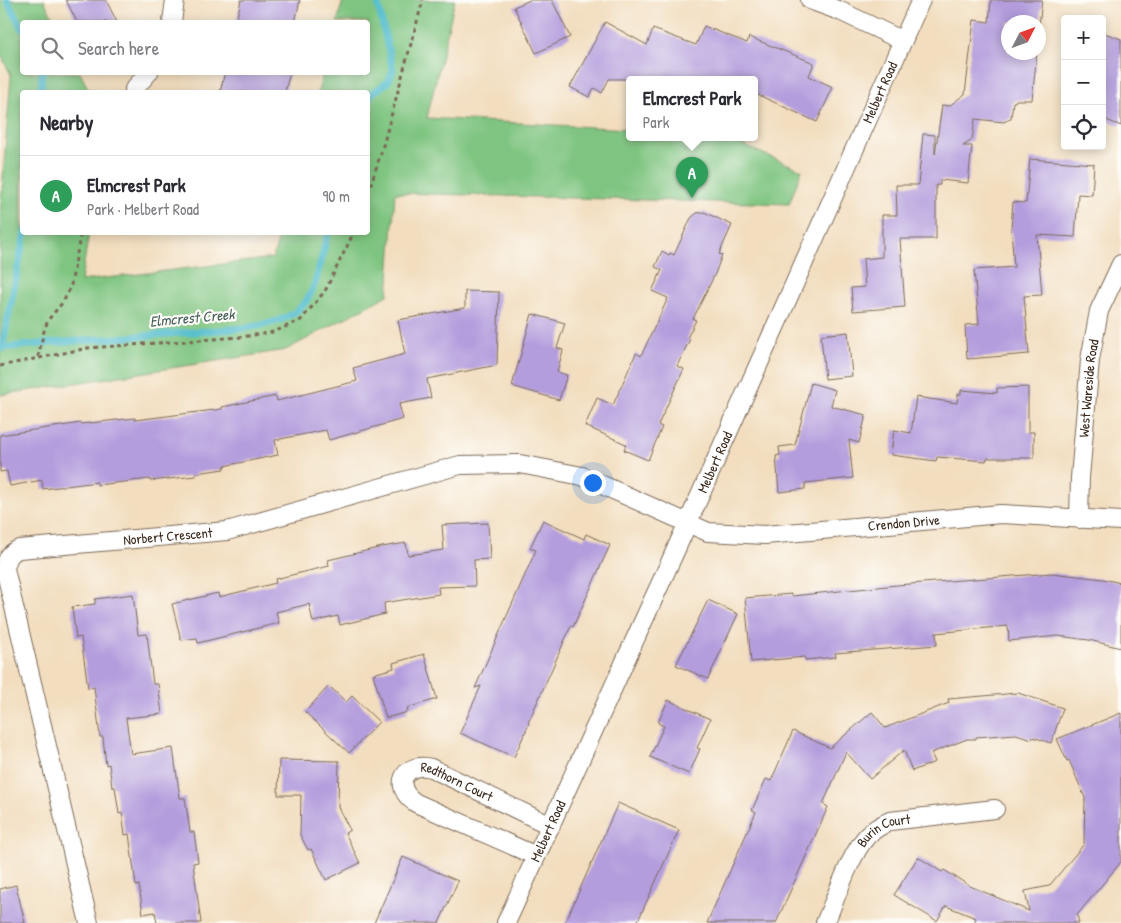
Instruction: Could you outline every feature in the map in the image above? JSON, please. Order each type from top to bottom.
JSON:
[{"type":"street","points":[[172,20],[175,0]]},
{"type":"street","points":[[810,0],[840,11],[903,41]]},
{"type":"street","name":"Melbert Road","points":[[506,923],[688,522],[921,0]]},
{"type":"street","points":[[134,89],[146,75]]},
{"type":"street","name":"West Wareside Road","points":[[1079,519],[1082,442],[1090,360],[1099,312],[1121,264]]},
{"type":"street","name":"Norbert Crescent","points":[[89,923],[5,569],[6,560],[11,552],[19,549],[227,530],[460,465],[520,464],[582,476],[688,522]]},
{"type":"street","name":"Crendon Drive","points":[[688,522],[708,532],[765,536],[1000,514],[1121,521]]},
{"type":"street","name":"Redthorn Court","points":[[536,856],[416,803],[404,793],[403,779],[410,770],[416,767],[430,768],[551,826]]},
{"type":"street","name":"Burin Court","points":[[825,923],[857,850],[878,827],[890,821],[995,809]]},
{"type":"path","points":[[370,187],[423,0]]},
{"type":"path","points":[[38,357],[48,320],[63,302],[71,285],[80,235]]},
{"type":"path","points":[[0,366],[88,348],[241,337],[274,332],[301,320],[324,290],[352,235]]},
{"type":"green space","points":[[0,0],[44,0],[54,20],[20,20],[20,75],[81,75],[89,90],[20,90],[20,235],[89,235],[81,281],[273,258],[279,235],[370,235],[370,90],[319,90],[322,75],[370,75],[370,20],[338,20],[343,0],[455,0],[427,118],[626,129],[626,141],[733,141],[802,170],[789,204],[395,193],[388,295],[286,350],[0,395],[0,215],[11,75],[0,53]]},
{"type":"building","points":[[66,0],[106,0],[116,20],[76,20]]},
{"type":"building","points":[[241,0],[300,0],[295,20],[236,20]]},
{"type":"building","points":[[530,0],[552,0],[570,37],[536,53],[514,7]]},
{"type":"building","points":[[991,0],[1042,0],[1040,15],[1001,15],[1001,60],[1036,60],[1032,100],[1016,100],[1013,102],[1011,118],[1004,122],[975,119],[972,140],[963,146],[972,146],[968,183],[940,180],[940,185],[936,185],[936,239],[900,239],[905,307],[853,311],[851,288],[865,287],[863,259],[882,257],[882,215],[897,215],[896,185],[918,185],[923,134],[935,135],[935,154],[942,105],[949,106],[965,94],[974,20],[989,22]]},
{"type":"building","points":[[605,22],[647,45],[653,29],[696,45],[704,26],[747,43],[749,37],[814,63],[809,76],[833,87],[817,122],[758,95],[758,76],[626,76],[626,79],[609,79],[602,93],[594,88],[589,97],[570,87]]},
{"type":"building","points":[[1106,33],[1121,39],[1121,126],[1106,120]]},
{"type":"building","points":[[224,75],[289,75],[286,90],[220,90]]},
{"type":"building","points":[[1030,159],[1094,164],[1092,195],[1078,194],[1075,237],[1037,235],[1042,295],[1024,296],[1029,354],[967,359],[965,325],[979,324],[974,270],[1014,267],[1011,229],[1013,202],[1026,203]]},
{"type":"building","points":[[704,212],[732,225],[719,254],[722,255],[715,274],[693,319],[696,320],[687,338],[690,339],[677,366],[684,369],[658,425],[662,427],[648,460],[624,450],[626,444],[585,426],[597,398],[613,405],[636,353],[641,356],[668,298],[652,291],[662,270],[655,267],[662,251],[669,255],[670,253],[674,255],[691,218],[697,213]]},
{"type":"building","points":[[465,291],[499,292],[497,365],[427,379],[431,398],[399,404],[403,419],[329,440],[326,430],[275,440],[278,455],[224,466],[224,469],[196,473],[196,476],[97,485],[97,482],[43,489],[42,480],[10,486],[7,471],[0,472],[0,435],[81,423],[135,418],[135,420],[222,409],[222,407],[276,396],[277,401],[357,381],[353,368],[405,354],[398,320],[465,308]]},
{"type":"building","points":[[532,314],[565,323],[557,348],[563,350],[557,372],[567,375],[559,400],[512,386]]},
{"type":"building","points":[[848,332],[852,376],[825,379],[821,335]]},
{"type":"building","points":[[811,383],[835,390],[831,406],[866,415],[859,443],[849,440],[853,478],[805,483],[805,489],[779,492],[776,456],[780,455],[779,447],[795,445]]},
{"type":"building","points":[[1028,387],[1028,432],[1034,432],[1034,458],[987,458],[986,461],[937,457],[936,461],[891,455],[894,430],[911,433],[916,397],[957,403],[958,394],[961,394],[961,390],[997,393],[997,388]]},
{"type":"building","points":[[543,520],[584,539],[586,534],[610,545],[573,627],[571,626],[514,757],[460,733],[481,686],[475,688],[536,550],[530,548]]},
{"type":"building","points":[[488,523],[490,559],[474,560],[475,586],[438,587],[439,594],[384,603],[385,614],[340,625],[338,616],[313,622],[309,604],[276,612],[279,623],[198,643],[197,638],[181,640],[172,604],[218,593],[219,597],[276,583],[275,579],[329,566],[328,560],[382,547],[406,543],[408,555],[444,550],[442,525]]},
{"type":"building","points":[[1052,573],[1121,583],[1121,648],[1089,640],[1058,636],[1009,641],[1008,626],[936,633],[937,645],[835,653],[836,657],[805,660],[805,657],[751,662],[745,598],[791,594],[792,596],[897,585]]},
{"type":"building","points":[[133,594],[138,635],[147,634],[153,684],[158,684],[162,714],[126,718],[131,754],[173,748],[180,798],[185,798],[190,832],[194,832],[198,862],[193,863],[201,923],[157,923],[155,912],[143,914],[139,885],[136,886],[129,834],[125,835],[122,813],[119,814],[115,787],[112,787],[109,764],[106,765],[103,737],[100,737],[94,687],[88,688],[81,637],[76,638],[72,607],[95,604],[95,599]]},
{"type":"building","points":[[708,600],[738,614],[708,679],[676,665]]},
{"type":"building","points":[[424,654],[437,699],[407,708],[408,712],[386,718],[373,674],[394,668],[393,663]]},
{"type":"building","points":[[329,686],[346,702],[352,696],[379,722],[349,753],[305,712]]},
{"type":"building","points":[[1018,693],[1063,708],[1051,743],[1016,734],[976,737],[976,739],[967,739],[931,753],[935,762],[912,771],[904,750],[870,779],[846,752],[823,804],[828,807],[776,923],[707,923],[756,812],[752,810],[766,779],[771,781],[793,731],[830,748],[872,712],[885,728],[949,703],[948,699]]},
{"type":"building","points":[[668,700],[710,719],[697,748],[700,749],[689,774],[650,757],[664,726],[658,723]]},
{"type":"building","points":[[1121,713],[1121,862],[1077,915],[1079,923],[974,923],[976,918],[946,906],[937,921],[894,895],[918,857],[970,886],[1029,911],[1025,891],[1049,886],[1084,844],[1085,798],[1069,760],[1067,761],[1057,739]]},
{"type":"building","points":[[279,760],[339,761],[338,807],[350,830],[345,833],[360,863],[326,880],[311,849],[308,850],[300,835],[301,795],[278,795]]},
{"type":"building","points":[[618,803],[679,830],[637,923],[565,923]]},
{"type":"building","points":[[403,857],[458,881],[439,923],[374,923]]},
{"type":"building","points":[[16,885],[25,923],[0,923],[0,889]]},
{"type":"waterway","points":[[7,0],[20,25]]},
{"type":"waterway","name":"Elmcrest Creek","points":[[370,96],[388,82],[393,70],[377,0]]},
{"type":"waterway","points":[[41,90],[42,75]]},
{"type":"waterway","points":[[2,348],[24,235]]},
{"type":"waterway","name":"Elmcrest Creek","points":[[0,348],[245,328],[268,324],[298,310],[307,299],[318,272],[327,235]]},
{"type":"place","name":"Elmcrest Park","points":[[692,198]]}]
